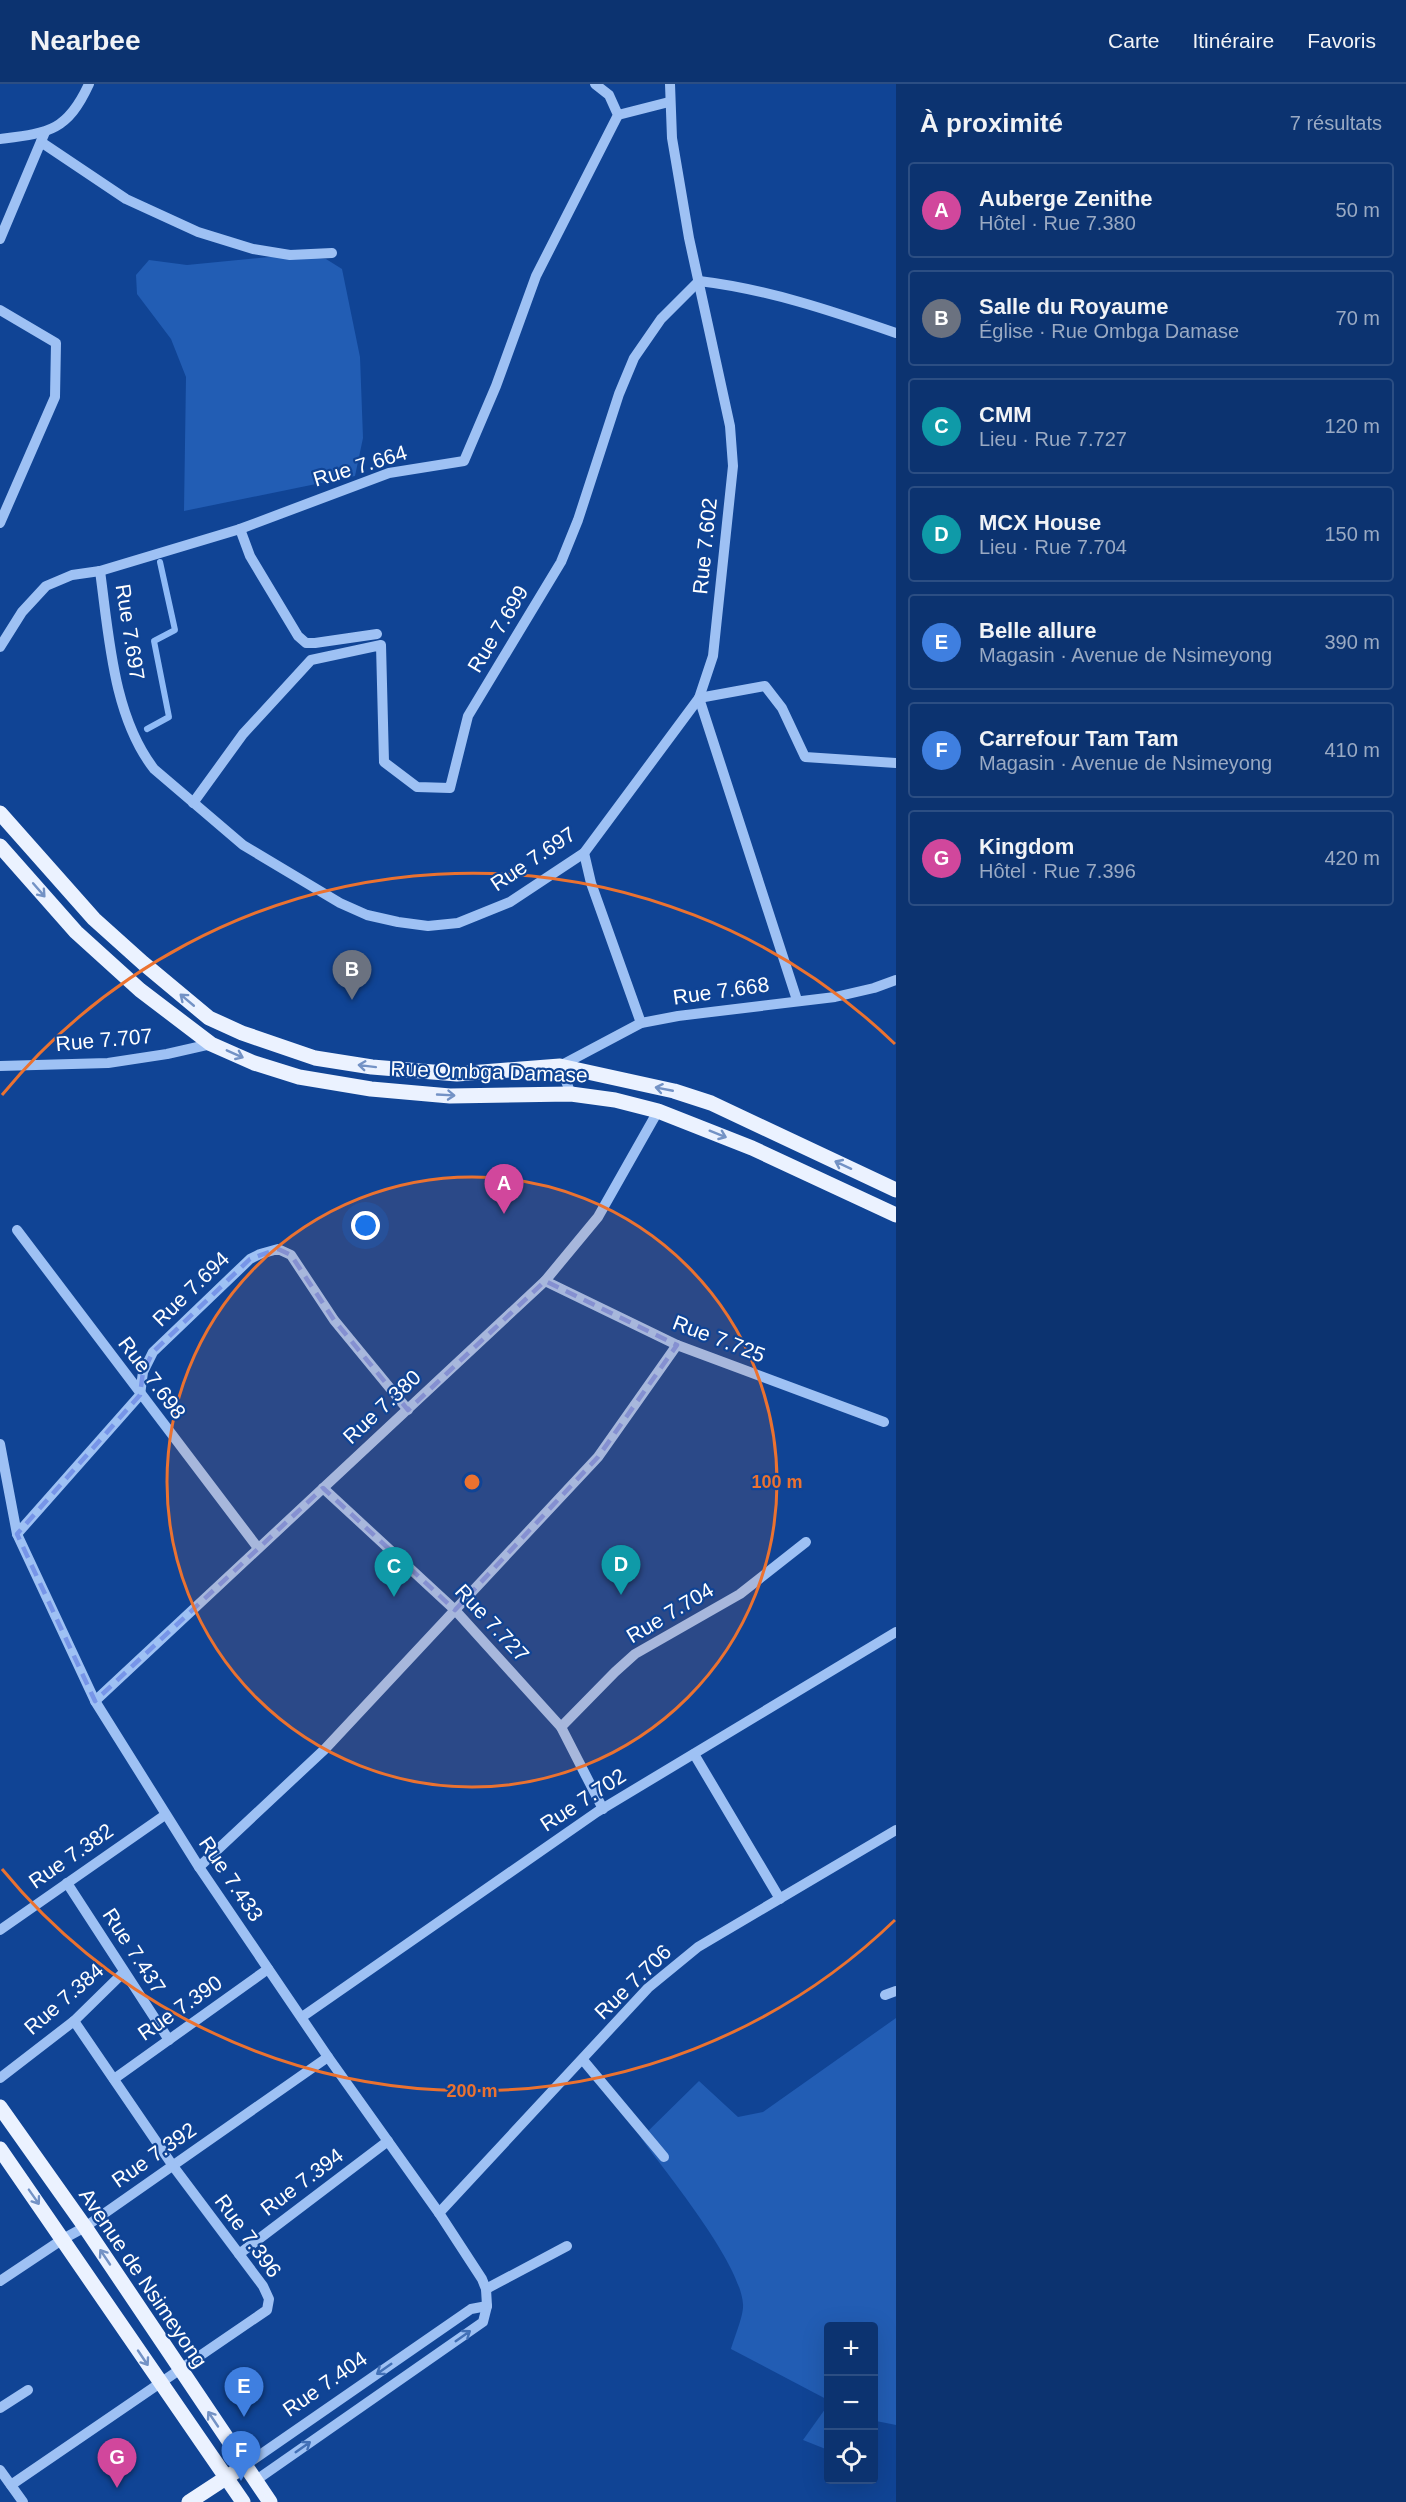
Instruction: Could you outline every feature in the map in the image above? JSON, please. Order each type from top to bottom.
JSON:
[{"type":"main road","name":"Rue Ombga Damase","points":[[0,813],[94,919],[209,1018],[242,1033],[315,1058],[372,1067],[457,1074],[560,1066],[674,1091],[711,1103],[896,1190]]},
{"type":"main road","name":"Rue Ombga Damase","points":[[0,846],[76,932],[140,990],[211,1044],[254,1063],[299,1077],[334,1084],[450,1096],[571,1094],[615,1100],[658,1111],[752,1148],[896,1215]]},
{"type":"main road","name":"Avenue de Nsimeyong","points":[[0,2107],[85,2227],[270,2502]]},
{"type":"main road","points":[[0,2149],[224,2477],[235,2499],[255,2481]]},
{"type":"main road","name":"Rue 7.404","points":[[189,2502],[244,2466]]},
{"type":"street","points":[[0,139],[43,137],[62,125],[75,110],[89,84]]},
{"type":"street","points":[[595,84],[609,95],[618,115],[669,102]]},
{"type":"street","name":"Rue 7.602","points":[[670,84],[672,138],[689,238],[730,426],[733,466],[713,656],[699,698]]},
{"type":"street","name":"Rue 7.664","points":[[0,647],[22,612],[46,586],[72,575],[100,571],[240,529],[389,473],[464,461],[496,386],[536,276],[618,115]]},
{"type":"street","points":[[0,239],[43,137]]},
{"type":"street","points":[[43,137],[126,199],[198,232],[253,249],[290,255],[332,253]]},
{"type":"street","points":[[699,281],[739,285],[844,315],[896,333]]},
{"type":"street","name":"Rue 7.699","points":[[193,803],[243,734],[312,660],[381,645],[384,762],[417,787],[450,788],[468,716],[561,562],[578,520],[619,394],[634,358],[661,319],[699,281]]},
{"type":"street","points":[[0,310],[56,343],[55,397],[0,523]]},
{"type":"street","points":[[240,529],[250,556],[298,636],[306,643],[377,634]]},
{"type":"street","name":"Rue 7.697","points":[[100,571],[114,680],[142,754],[154,769],[243,845],[340,903],[367,915],[428,926],[458,923],[510,902],[585,853],[699,698]]},
{"type":"street","points":[[797,1000],[699,698],[765,686],[782,708],[805,757],[896,763]]},
{"type":"street","points":[[585,853],[591,883],[641,1023]]},
{"type":"street","name":"Rue 7.668","points":[[560,1066],[641,1023],[678,1016],[835,996],[874,988],[896,980]]},
{"type":"street","name":"Rue 7.707","points":[[0,1066],[108,1063],[167,1054],[211,1044]]},
{"type":"street","points":[[560,1066],[571,1094]]},
{"type":"street","name":"Rue 7.380","points":[[95,1701],[545,1281],[598,1217],[658,1111]]},
{"type":"street","name":"Rue 7.698","points":[[17,1230],[258,1548]]},
{"type":"street","name":"Rue 7.694","points":[[17,1534],[140,1395],[143,1372],[153,1352],[250,1259],[260,1254],[278,1249],[291,1255],[334,1320],[408,1410]]},
{"type":"street","name":"Rue 7.725","points":[[545,1281],[677,1345],[884,1422]]},
{"type":"street","points":[[199,1867],[325,1749],[598,1457],[677,1345]]},
{"type":"street","name":"Rue 7.433","points":[[0,1444],[17,1534],[95,1701],[199,1867],[328,2057],[439,2213],[486,2289],[487,2306]]},
{"type":"street","name":"Rue 7.727","points":[[324,1488],[455,1610],[561,1727],[603,1809]]},
{"type":"street","name":"Rue 7.704","points":[[561,1727],[636,1654],[740,1594],[806,1542]]},
{"type":"street","name":"Rue 7.702","points":[[302,2017],[603,1809],[896,1632]]},
{"type":"street","points":[[694,1754],[780,1899]]},
{"type":"street","name":"Rue 7.382","points":[[0,1930],[165,1815]]},
{"type":"street","name":"Rue 7.706","points":[[439,2213],[648,1988],[698,1947],[896,1830]]},
{"type":"street","name":"Rue 7.437","points":[[67,1884],[169,2040]]},
{"type":"street","name":"Rue 7.390","points":[[114,2079],[268,1969]]},
{"type":"street","name":"Rue 7.384","points":[[0,2078],[74,2021],[124,1972]]},
{"type":"street","points":[[885,1995],[896,1991]]},
{"type":"street","name":"Rue 7.396","points":[[11,2485],[267,2310],[269,2299],[263,2286],[172,2166],[74,2021]]},
{"type":"street","name":"Rue 7.392","points":[[0,2281],[85,2227],[328,2057]]},
{"type":"street","points":[[583,2060],[664,2157]]},
{"type":"street","name":"Rue 7.394","points":[[239,2254],[388,2141]]},
{"type":"street","points":[[486,2289],[567,2246]]},
{"type":"street","points":[[255,2481],[483,2322],[487,2306]]},
{"type":"street","name":"Rue 7.404","points":[[244,2466],[471,2309],[487,2306]]},
{"type":"street","points":[[0,2408],[28,2390]]},
{"type":"street","points":[[0,2470],[23,2502]]},
{"type":"highlighted area","points":[[278,1249],[291,1255],[334,1320],[408,1410],[545,1281],[677,1345],[598,1457],[455,1610],[323,1488],[95,1701],[17,1534],[140,1395],[143,1372],[153,1352],[250,1259]]},
{"type":"shaded area","points":[[290,255],[326,259],[342,269],[360,357],[363,438],[355,476],[184,511],[186,377],[171,339],[137,294],[136,275],[149,260],[187,265]]},
{"type":"shaded area","points":[[896,2018],[896,2425],[878,2421],[878,2322],[824,2322],[824,2398],[731,2349],[743,2309],[739,2286],[701,2219],[641,2138],[699,2081],[738,2117],[763,2112]]},
{"type":"shaded area","points":[[824,2411],[824,2448],[803,2440]]},
{"type":"waterway","points":[[147,729],[169,717],[154,641],[175,630],[160,562]]},
{"type":"place","name":"Salle du Royaume","points":[[352,1000]]},
{"type":"place","name":"Auberge Zenithe","points":[[504,1214]]},
{"type":"place","name":"MCX House","points":[[621,1595]]},
{"type":"place","name":"CMM","points":[[394,1597]]},
{"type":"place","name":"Belle allure","points":[[244,2417]]},
{"type":"place","name":"Carrefour Tam Tam","points":[[241,2481]]},
{"type":"place","name":"Kingdom","points":[[117,2488]]}]
